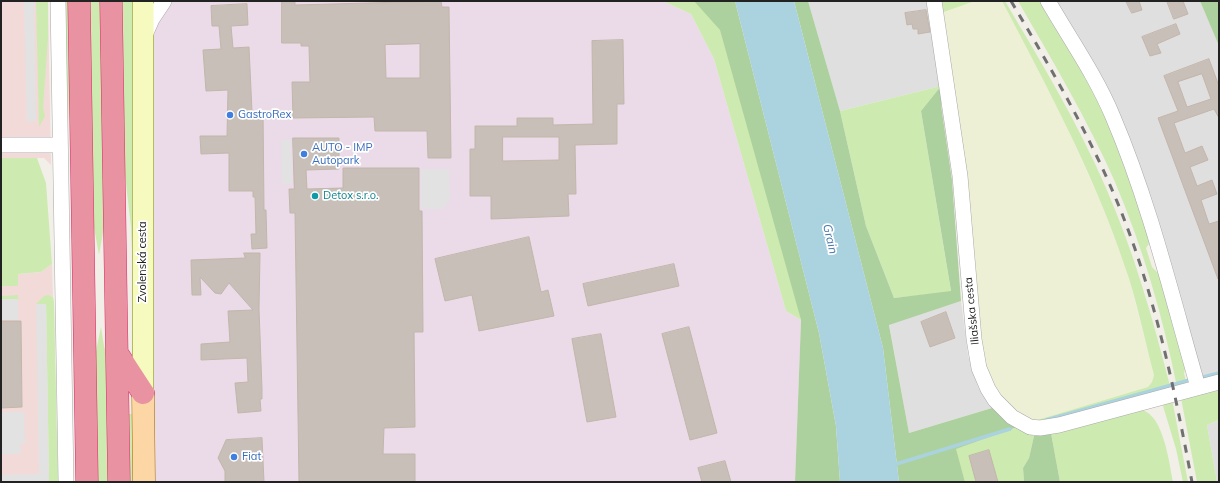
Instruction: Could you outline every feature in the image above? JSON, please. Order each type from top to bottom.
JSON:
[{"type":"highway","points":[[79,1],[86,482]]},
{"type":"highway","points":[[112,1],[120,482]]},
{"type":"highway","points":[[117,352],[143,393]]},
{"type":"main road","name":"Zvolenská cesta","points":[[143,1],[144,482]]},
{"type":"street","points":[[58,1],[66,482]]},
{"type":"street","name":"Zvolenská cesta","points":[[143,41],[152,19],[164,1]]},
{"type":"street","name":"Iliašska cesta","points":[[934,1],[960,176],[974,339],[982,378],[995,400],[1012,417],[1030,427],[1040,428],[1059,425],[1196,380],[1219,382]]},
{"type":"street","points":[[1048,1],[1096,82],[1113,117],[1154,233],[1196,380]]},
{"type":"street","points":[[1,145],[60,145]]},
{"type":"shaded area","points":[[1,1],[48,1],[51,165],[44,158],[1,158]]},
{"type":"shaded area","points":[[24,1],[34,1],[36,121],[27,122]]},
{"type":"shaded area","points":[[150,1],[663,1],[691,14],[714,59],[786,311],[801,320],[795,482],[149,482]]},
{"type":"shaded area","points":[[808,1],[928,1],[941,86],[840,111]]},
{"type":"shaded area","points":[[1042,1],[1200,1],[1219,46],[1219,390],[1194,394],[1142,211]]},
{"type":"shaded area","points":[[281,140],[291,140],[292,184],[282,185]]},
{"type":"shaded area","points":[[421,169],[449,169],[450,200],[443,209],[421,209]]},
{"type":"shaded area","points":[[52,264],[53,297],[49,295],[46,304],[49,482],[1,482],[1,286],[18,286],[18,274],[41,272]]},
{"type":"shaded area","points":[[1,299],[18,299],[18,320],[1,320]]},
{"type":"shaded area","points":[[961,301],[968,355],[978,387],[992,408],[909,433],[889,324]]},
{"type":"shaded area","points":[[36,304],[46,304],[49,482],[1,482],[1,475],[39,474]]},
{"type":"shaded area","points":[[1,412],[24,412],[25,444],[20,445],[21,454],[1,454]]},
{"type":"shaded area","points":[[1219,420],[1219,482],[1217,482],[1207,425]]},
{"type":"green space","points":[[36,1],[48,1],[48,38],[43,108],[45,116],[39,127]]},
{"type":"green space","points":[[65,1],[71,1],[67,181]]},
{"type":"green space","points":[[87,1],[103,1],[106,216],[99,255],[92,217]]},
{"type":"green space","points":[[122,1],[135,1],[133,276],[131,227],[125,175]]},
{"type":"green space","points":[[663,1],[735,1],[801,320],[786,311],[714,59],[691,14]]},
{"type":"green space","points":[[694,1],[735,1],[819,333],[836,426],[840,482],[795,482],[801,320],[720,30]]},
{"type":"green space","points":[[794,1],[808,1],[840,111],[866,226],[894,298],[951,291],[921,111],[941,86],[941,105],[952,180],[961,301],[889,325],[909,433],[992,408],[1017,427],[956,449],[965,482],[899,482],[883,348]]},
{"type":"green space","points":[[939,1],[975,1],[941,13]]},
{"type":"green space","points":[[975,1],[1002,1],[1062,116],[1097,194],[1125,264],[1154,375],[1152,382],[1148,387],[1034,421],[1021,416],[996,392],[984,364],[941,13]]},
{"type":"green space","points":[[1002,1],[1005,1],[1058,93],[1106,188],[1134,261],[1157,336],[1170,386],[1170,389],[1048,422],[1034,421],[1148,387],[1152,382],[1154,375],[1137,305],[1112,230],[1084,163],[1036,65]]},
{"type":"green space","points":[[1018,1],[1042,1],[1102,103],[1151,241],[1146,248],[1152,267],[1161,276],[1186,366],[1184,373],[1187,385],[1177,387],[1159,309],[1135,232],[1115,182],[1081,113]]},
{"type":"green space","points":[[1200,1],[1219,1],[1219,46]]},
{"type":"green space","points":[[941,86],[921,111],[951,292],[894,298],[866,226],[840,111]]},
{"type":"green space","points":[[1,158],[37,158],[46,183],[52,264],[41,272],[18,274],[18,286],[1,286]]},
{"type":"green space","points":[[18,295],[18,299],[1,299],[1,296]]},
{"type":"green space","points":[[49,295],[53,297],[54,302],[58,482],[49,482],[46,304],[36,304],[44,296]]},
{"type":"green space","points":[[101,327],[104,346],[108,358],[110,482],[94,482],[94,360]]},
{"type":"green space","points":[[1219,390],[1219,420],[1207,425],[1217,482],[1197,482],[1181,398]]},
{"type":"green space","points":[[1172,399],[1188,482],[1183,482],[1176,449],[1163,406],[1165,401]]},
{"type":"green space","points":[[1142,410],[1156,421],[1160,430],[1167,452],[1173,482],[1060,482],[1051,433]]},
{"type":"green space","points":[[129,414],[135,414],[137,482],[130,482]]},
{"type":"green space","points":[[1017,427],[1034,436],[1029,458],[1023,468],[1024,482],[965,482],[955,449]]},
{"type":"green space","points":[[1051,433],[1060,482],[1024,482],[1023,468],[1029,458],[1034,436]]},
{"type":"water","name":"Grain","points":[[735,1],[794,1],[883,348],[899,482],[840,482],[836,426],[819,333]]},
{"type":"building","points":[[282,1],[295,1],[295,5],[441,1],[442,7],[449,7],[451,158],[428,158],[427,131],[375,131],[374,117],[293,118],[292,82],[310,82],[309,46],[301,46],[301,43],[282,43]],"holes":[[[420,44],[420,78],[386,78],[385,45]]]},
{"type":"building","points":[[1126,1],[1139,1],[1142,10],[1132,13]]},
{"type":"building","points":[[1167,1],[1183,1],[1188,14],[1174,19]]},
{"type":"building","points":[[247,4],[248,25],[231,26],[233,48],[249,47],[252,112],[263,112],[264,210],[266,210],[267,248],[252,249],[251,234],[256,234],[255,197],[253,197],[253,191],[229,191],[229,153],[201,154],[200,136],[227,136],[228,90],[206,91],[203,50],[221,49],[219,26],[212,26],[211,6]]},
{"type":"building","points":[[926,10],[930,32],[918,34],[918,29],[913,29],[912,24],[907,25],[905,13]]},
{"type":"building","points":[[1176,24],[1180,34],[1157,44],[1161,53],[1150,56],[1142,37]]},
{"type":"building","points":[[623,40],[624,104],[617,104],[617,144],[575,145],[576,194],[568,194],[569,216],[491,219],[491,196],[470,196],[470,149],[475,149],[475,126],[517,126],[517,118],[553,118],[553,125],[593,124],[592,41]],"holes":[[[503,137],[559,137],[559,160],[503,161]]]},
{"type":"building","points":[[1209,59],[1219,86],[1219,118],[1214,109],[1174,123],[1185,153],[1202,146],[1208,160],[1190,167],[1197,186],[1212,180],[1217,194],[1201,200],[1209,224],[1219,221],[1218,279],[1158,118],[1178,111],[1164,76]],"holes":[[[1202,74],[1211,99],[1187,107],[1178,82]]]},
{"type":"building","points":[[293,138],[339,138],[339,169],[306,170],[307,189],[343,188],[343,168],[419,168],[419,211],[422,211],[423,332],[414,332],[415,427],[384,428],[383,454],[415,454],[415,482],[299,482],[295,213],[290,213],[289,189],[294,189]]},
{"type":"building","points":[[529,237],[541,292],[548,290],[554,316],[479,331],[472,295],[445,301],[435,259]]},
{"type":"building","points":[[244,253],[260,253],[259,309],[262,399],[260,399],[261,411],[238,413],[235,383],[248,382],[247,358],[201,360],[201,344],[230,342],[228,311],[253,310],[229,283],[221,294],[215,293],[200,277],[201,295],[192,295],[191,260],[245,258]]},
{"type":"building","points":[[674,264],[679,286],[588,306],[583,284]]},
{"type":"building","points":[[946,312],[955,338],[930,347],[921,322]]},
{"type":"building","points":[[1,321],[21,321],[22,407],[1,408]]},
{"type":"building","points":[[689,327],[717,433],[690,440],[662,334]]},
{"type":"building","points":[[601,334],[616,417],[587,422],[572,339]]},
{"type":"building","points":[[262,438],[264,482],[225,482],[225,471],[218,458],[226,440]]},
{"type":"building","points":[[989,450],[998,482],[976,482],[969,456]]},
{"type":"building","points":[[725,461],[731,482],[702,482],[698,468]]},
{"type":"waterway","points":[[1199,378],[1219,373]]},
{"type":"waterway","points":[[1046,420],[1193,379]]},
{"type":"waterway","points":[[893,465],[1010,429]]},
{"type":"railway","points":[[1011,1],[1093,148],[1105,173],[1129,233],[1162,339],[1192,482]]},
{"type":"place","name":"GastroRex","points":[[230,115]]},
{"type":"place","name":"AUTO - IMP Autopark","points":[[304,154]]},
{"type":"place","name":"Detox s.r.o.","points":[[315,196]]},
{"type":"place","name":"Fiat","points":[[234,457]]}]
